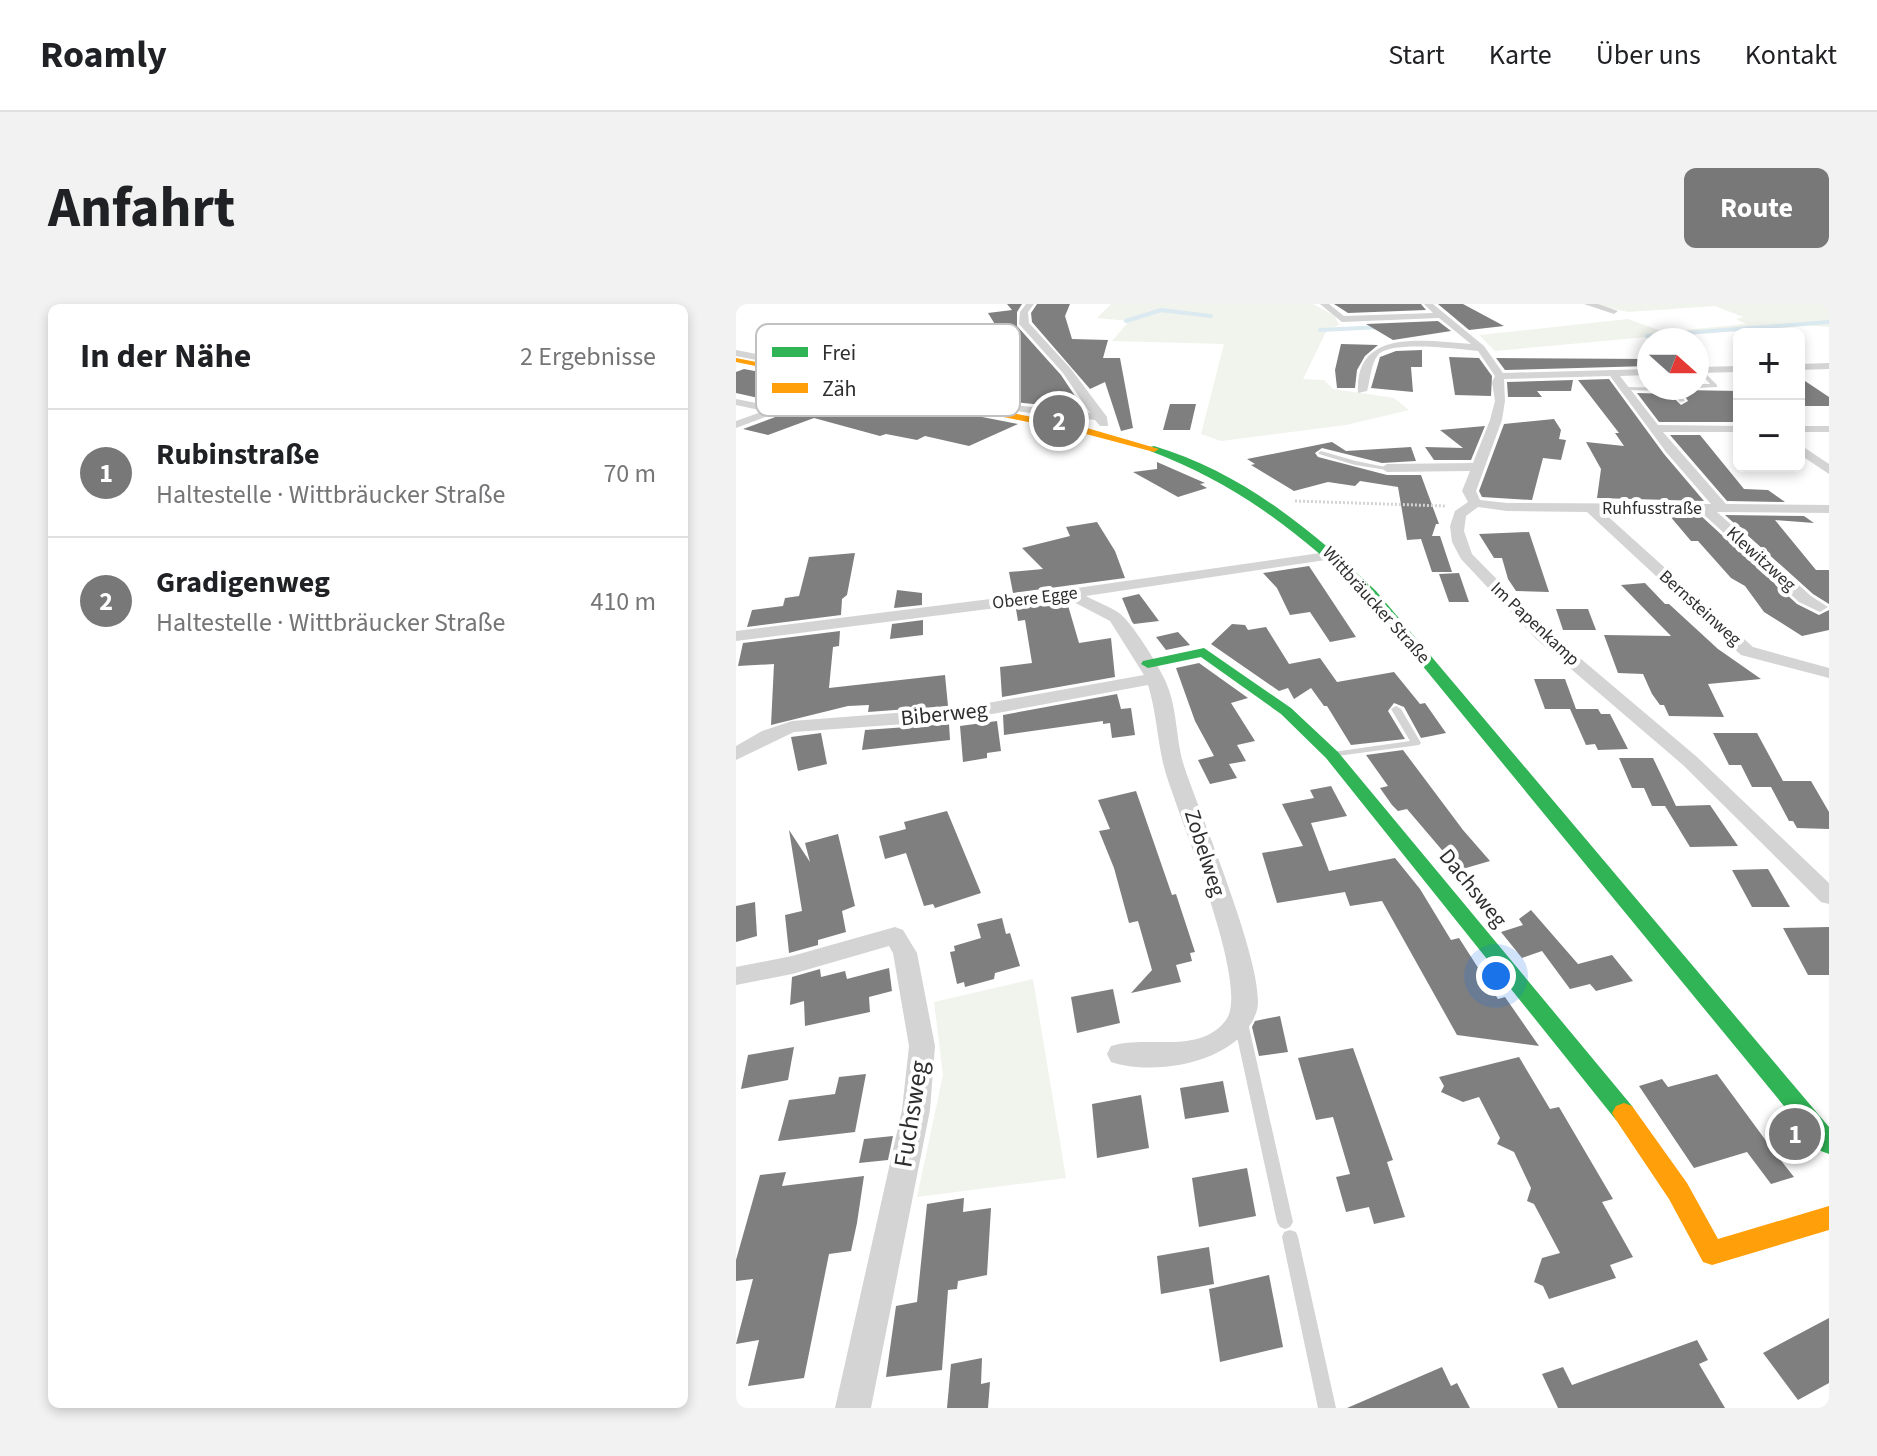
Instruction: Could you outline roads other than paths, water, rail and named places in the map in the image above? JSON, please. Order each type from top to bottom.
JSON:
[{"type":"main road","name":"Wittbräucker Straße","points":[[736,360],[756,364]]},
{"type":"main road","name":"Wittbräucker Straße","points":[[1020,409],[1098,421],[1228,480],[1259,498],[1334,555],[1435,670],[1829,1144]]},
{"type":"main road","name":"Dachsweg","points":[[1152,671],[1204,652],[1286,711],[1332,755],[1638,1130],[1712,1253],[1829,1218]]},
{"type":"street","points":[[1030,304],[1024,312],[1024,324],[1067,371],[1098,421]]},
{"type":"street","points":[[1324,304],[1342,320],[1444,315]]},
{"type":"street","points":[[1428,304],[1481,348],[1500,376],[1637,372]]},
{"type":"street","points":[[1588,304],[1614,311]]},
{"type":"street","points":[[1362,391],[1373,355],[1382,348],[1413,345],[1481,348]]},
{"type":"street","name":"Wittbräucker Straße","points":[[736,353],[756,357]]},
{"type":"street","points":[[1805,367],[1829,366]]},
{"type":"street","points":[[1709,370],[1733,369]]},
{"type":"street","points":[[1613,373],[1654,428],[1722,508]]},
{"type":"street","name":"Im Papenkamp","points":[[1500,376],[1497,382],[1500,401],[1496,420],[1469,491],[1475,503],[1461,513],[1458,520],[1459,544],[1466,556],[1542,635],[1690,761],[1829,896]]},
{"type":"street","points":[[736,402],[756,406]]},
{"type":"street","name":"Wittbräucker Straße","points":[[1020,408],[1098,421]]},
{"type":"street","points":[[736,425],[760,416]]},
{"type":"street","points":[[1654,428],[1733,429]]},
{"type":"street","points":[[1805,429],[1829,429]]},
{"type":"street","points":[[1805,452],[1829,470]]},
{"type":"street","points":[[1387,468],[1479,467]]},
{"type":"street","name":"Ruhfusstraße","points":[[1475,503],[1829,509]]},
{"type":"street","name":"Bernsteinweg","points":[[1590,507],[1747,651],[1829,673]]},
{"type":"street","name":"Klewitzweg","points":[[1704,508],[1805,599],[1820,607]]},
{"type":"street","name":"Obere Egge","points":[[736,636],[1070,594],[1334,555]]},
{"type":"street","name":"Zobelweg","points":[[1070,594],[1116,618],[1152,671],[1167,715],[1173,763],[1203,844],[1245,983],[1247,1000],[1241,1023]]},
{"type":"street","name":"Biberweg","points":[[736,754],[769,735],[792,727],[960,714],[1037,702],[1152,671]]},
{"type":"street","name":"Fuchsweg","points":[[736,976],[792,965],[895,936],[905,953],[922,1046],[916,1110],[853,1408]]},
{"type":"street","points":[[1120,1054],[1188,1053],[1220,1040],[1241,1023]]},
{"type":"lane","points":[[1625,389],[1673,389],[1682,401]]},
{"type":"lane","points":[[1321,453],[1387,468]]},
{"type":"lane","points":[[1332,755],[1416,743],[1396,709]]},
{"type":"lane","points":[[1241,1023],[1327,1408]]},
{"type":"waterway","points":[[1126,321],[1161,310],[1211,316]]},
{"type":"waterway","points":[[1709,331],[1829,322]]},
{"type":"waterway","points":[[1320,330],[1382,327]]},
{"type":"place","name":"Gradigenweg","points":[[1059,421]]},
{"type":"place","name":"Rubinstraße","points":[[1795,1134]]}]
